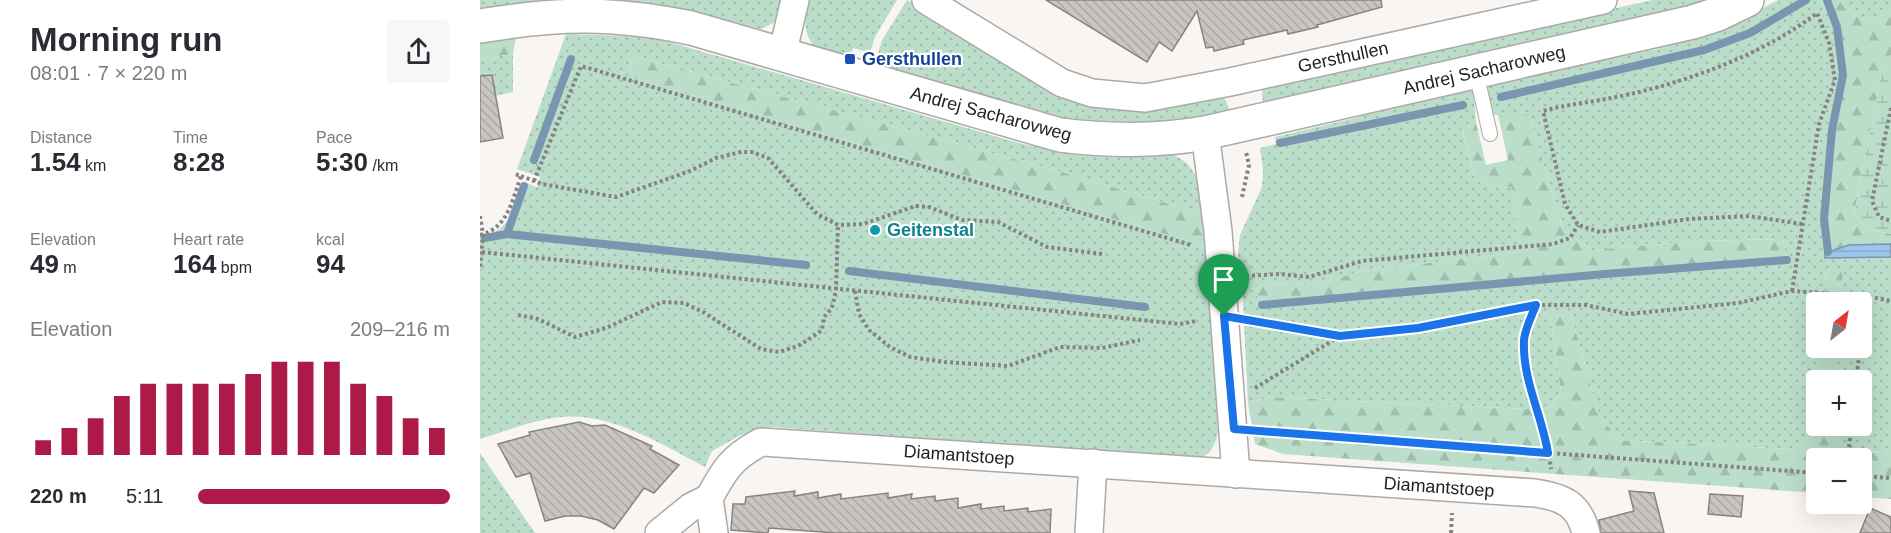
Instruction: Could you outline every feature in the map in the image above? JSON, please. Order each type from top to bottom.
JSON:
[{"type":"street","points":[[782,55],[795,0]]},
{"type":"street","name":"Gersthullen","points":[[926,0],[1062,83],[1092,93],[1145,98],[1230,82],[1603,0]]},
{"type":"street","name":"Andrej Sacharovweg","points":[[480,26],[571,14],[632,18],[691,28],[1060,135],[1106,140],[1153,140],[1205,133],[1693,22],[1718,14],[1747,0]]},
{"type":"street","points":[[1205,133],[1220,265],[1236,474]]},
{"type":"street","name":"Diamantstoep","points":[[709,498],[726,467],[740,454],[761,442],[1093,463],[1559,497],[1571,503],[1580,514],[1586,533]]},
{"type":"street","points":[[1089,533],[1093,463]]},
{"type":"street","points":[[659,533],[691,507],[709,498],[714,533]]},
{"type":"lane","points":[[1476,72],[1490,134]]},
{"type":"path","points":[[1792,291],[1819,124],[1834,80],[1829,44],[1817,13],[1789,35],[1694,76],[1607,99],[1543,111],[1565,204],[1578,225],[1600,232],[1689,219],[1749,216],[1802,224]]},
{"type":"path","points":[[534,181],[581,66],[1220,265],[1309,277],[1362,261],[1553,244],[1570,238],[1578,225]]},
{"type":"path","points":[[1891,108],[1872,201],[1879,217],[1891,221]]},
{"type":"path","points":[[515,174],[534,181],[616,197],[690,171],[716,158],[741,152],[752,152],[768,158],[799,197],[817,214],[838,225],[863,224],[916,206],[929,207],[962,220],[998,222],[1047,247],[1102,254]]},
{"type":"path","points":[[482,235],[491,232],[504,221],[521,176]]},
{"type":"path","points":[[480,216],[482,235],[480,270]]},
{"type":"path","points":[[518,315],[538,319],[575,336],[606,328],[662,302],[684,303],[703,312],[761,349],[779,352],[798,346],[822,330],[824,317],[832,308],[836,290],[838,225]]},
{"type":"path","points":[[482,252],[1180,324],[1224,316],[1340,336],[1418,328],[1536,305],[1586,305],[1628,314],[1738,303],[1792,291],[1807,292]]},
{"type":"path","points":[[855,291],[859,314],[869,330],[890,347],[910,357],[1008,366],[1060,347],[1102,348],[1140,340]]},
{"type":"path","points":[[1872,297],[1891,301]]},
{"type":"path","points":[[1536,305],[1524,338],[1526,376],[1544,425],[1550,464]]},
{"type":"path","points":[[1231,402],[1340,336]]},
{"type":"path","points":[[1234,429],[1806,472]]},
{"type":"path","points":[[1872,477],[1891,478]]},
{"type":"green space","points":[[480,0],[784,0],[775,22],[756,32],[480,11]]},
{"type":"green space","points":[[808,0],[897,0],[875,37],[870,53],[853,48],[849,61],[815,48],[808,37],[806,25]]},
{"type":"green space","points":[[907,0],[1030,78],[1224,96],[1231,114],[1187,123],[1078,124],[874,69],[882,40]]},
{"type":"green space","points":[[1652,0],[1712,0],[1682,11],[1263,106],[1262,89]]},
{"type":"green space","points":[[1778,0],[1819,0],[1837,27],[1843,75],[1832,130],[1824,219],[1825,257],[1891,257],[1891,452],[1872,453],[1872,448],[1849,448],[1831,437],[1872,436],[1872,370],[1836,370],[1836,358],[1872,358],[1872,292],[1842,292],[1843,273],[1826,273],[1824,292],[1806,292],[1806,358],[1818,358],[1817,370],[1806,370],[1806,436],[1808,436],[1791,449],[1617,440],[1598,411],[1571,314],[1550,314],[1561,392],[1548,410],[1271,397],[1248,403],[1242,284],[1238,253],[1240,235],[1262,187],[1263,170],[1260,148],[1276,144],[1275,137],[1359,117],[1358,111],[1473,85],[1476,122],[1461,126],[1475,179],[1488,185],[1512,186],[1519,252],[1363,271],[1312,285],[1257,284],[1258,305],[1554,275],[1786,257],[1783,239],[1701,241],[1592,250],[1563,230],[1529,115],[1492,115],[1487,86],[1657,49],[1722,30]]},
{"type":"green space","points":[[1819,0],[1838,0],[1863,20],[1891,13],[1891,55],[1883,68],[1854,214],[1866,229],[1891,234],[1891,244],[1849,245],[1825,253],[1824,219],[1832,130],[1843,75],[1837,27]]},
{"type":"green space","points":[[1838,0],[1891,0],[1891,13],[1863,20]]},
{"type":"green space","points":[[566,34],[627,36],[662,40],[1019,143],[1064,153],[1174,155],[1183,160],[1197,180],[1204,214],[1062,172],[633,56],[628,77],[1206,246],[1218,432],[1212,448],[1199,459],[772,427],[741,435],[712,451],[705,467],[635,431],[598,419],[560,417],[520,426],[480,439],[480,237],[491,234],[505,224],[513,210],[523,182],[537,187],[540,177],[517,169]]},
{"type":"green space","points":[[516,36],[513,54],[480,59],[480,39]]},
{"type":"green space","points":[[513,54],[513,92],[480,99],[480,59]]},
{"type":"green space","points":[[1891,55],[1891,234],[1866,229],[1854,214],[1883,67]]},
{"type":"green space","points":[[633,56],[1062,172],[1204,214],[1206,246],[628,77]]},
{"type":"green space","points":[[1498,114],[1529,115],[1563,230],[1592,250],[1701,241],[1783,239],[1786,257],[1554,275],[1258,305],[1257,284],[1312,285],[1363,271],[1519,252],[1512,187],[1488,185],[1475,179],[1461,125],[1476,122],[1486,165],[1508,160]]},
{"type":"green space","points":[[1843,272],[1842,292],[1824,292],[1826,273]]},
{"type":"green space","points":[[1561,312],[1571,314],[1598,411],[1617,440],[1791,449],[1808,436],[1831,436],[1849,448],[1806,448],[1806,492],[1283,454],[1255,444],[1248,403],[1271,397],[1548,410],[1561,392],[1550,314]]},
{"type":"green space","points":[[1818,358],[1836,358],[1836,370],[1817,370]]},
{"type":"green space","points":[[1891,452],[1891,499],[1872,498],[1872,453]]},
{"type":"green space","points":[[480,453],[535,533],[480,533]]},
{"type":"water","points":[[1891,244],[1891,257],[1825,258],[1825,253],[1849,245]]},
{"type":"building","points":[[1046,0],[1381,0],[1382,7],[1317,25],[1318,27],[1288,34],[1287,30],[1243,40],[1244,44],[1214,51],[1213,47],[1206,48],[1197,11],[1172,51],[1159,42],[1147,62]]},
{"type":"building","points":[[492,75],[503,138],[480,142],[480,76]]},
{"type":"building","points":[[579,422],[592,426],[605,425],[652,446],[650,449],[679,465],[654,493],[644,488],[614,529],[598,520],[581,516],[565,516],[545,521],[530,473],[516,477],[498,444],[530,435],[529,432]]},
{"type":"building","points":[[795,491],[794,496],[818,492],[818,498],[841,494],[841,499],[888,493],[888,498],[912,494],[911,499],[935,496],[935,501],[958,498],[958,508],[981,504],[981,509],[1004,506],[1004,511],[1028,508],[1028,512],[1051,509],[1050,533],[836,533],[769,528],[768,533],[731,530],[733,504],[745,504],[746,497]]},
{"type":"building","points":[[1629,491],[1654,493],[1664,533],[1601,533],[1599,520],[1634,511]]},
{"type":"building","points":[[1710,494],[1743,496],[1741,517],[1708,514]]},
{"type":"building","points":[[1872,509],[1891,517],[1891,533],[1860,533],[1868,514],[1872,514]]},
{"type":"waterway","points":[[1501,97],[1704,50],[1750,33],[1806,0]]},
{"type":"waterway","points":[[1827,0],[1837,27],[1843,75],[1832,130],[1824,219],[1828,252]]},
{"type":"waterway","points":[[534,160],[571,59]]},
{"type":"waterway","points":[[1280,143],[1463,105]]},
{"type":"waterway","points":[[507,234],[524,186]]},
{"type":"waterway","points":[[485,238],[507,234],[806,265]]},
{"type":"waterway","points":[[1262,305],[1787,260]]},
{"type":"waterway","points":[[849,271],[1145,307]]},
{"type":"place","name":"Gersthullen","points":[[850,59]]},
{"type":"place","name":"Geitenstal","points":[[875,230]]},
{"type":"route","points":[[1536,305],[1524,338],[1526,376],[1544,425],[1548,453],[1234,429],[1224,316],[1340,336],[1418,328],[1536,305]]}]
